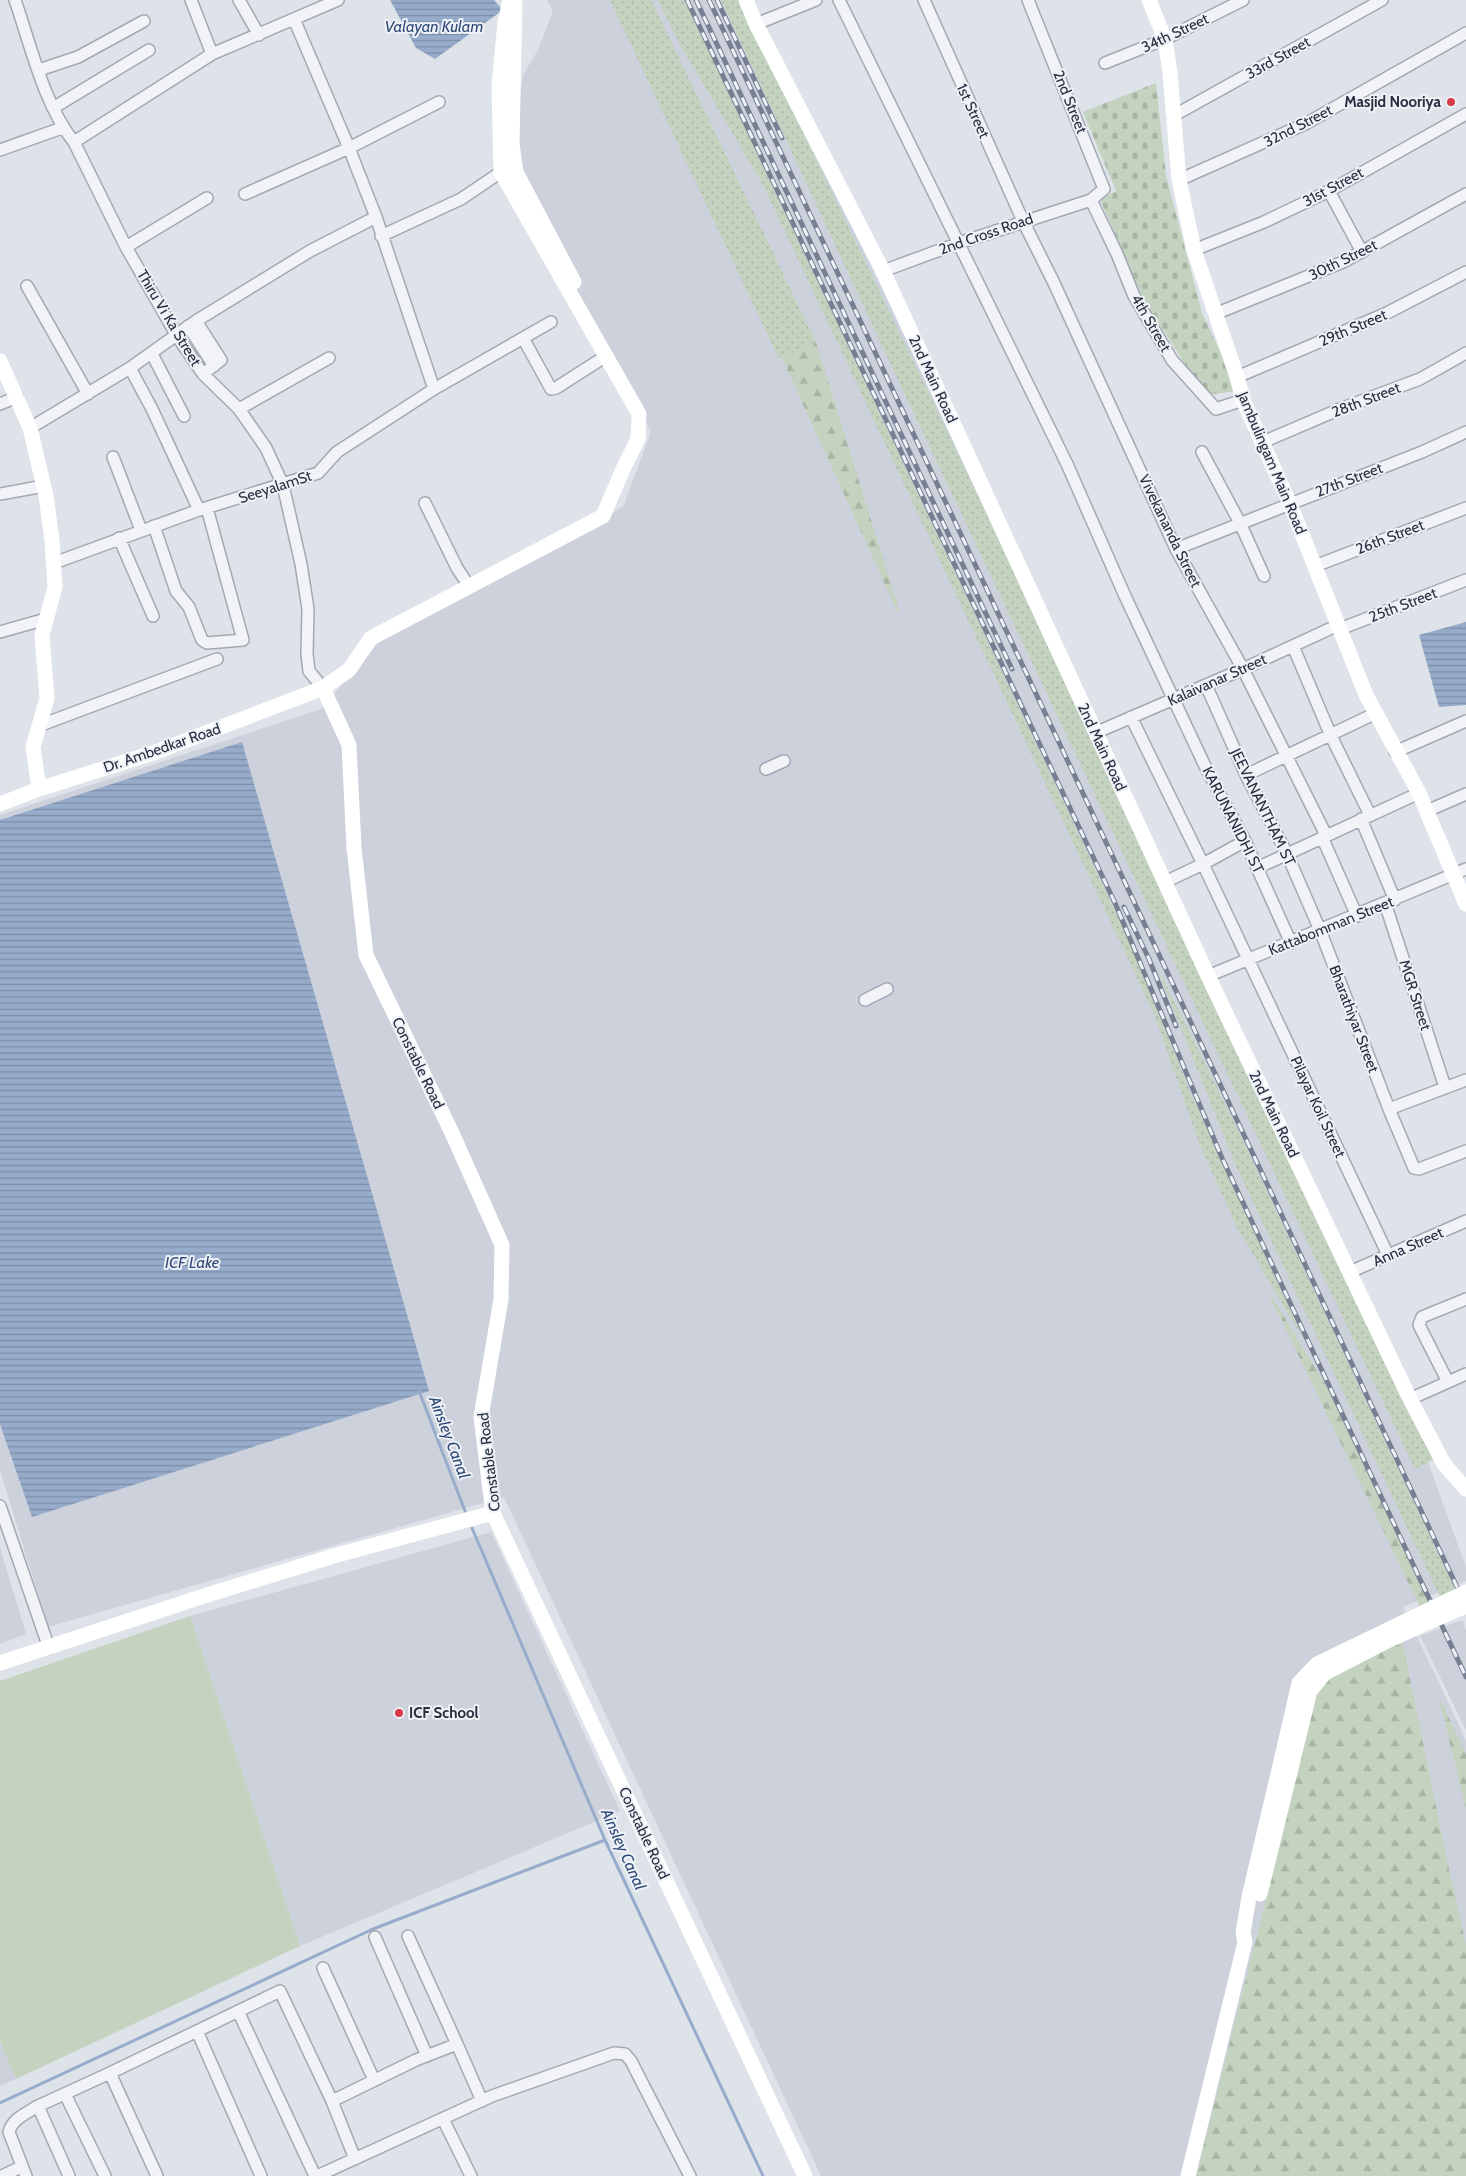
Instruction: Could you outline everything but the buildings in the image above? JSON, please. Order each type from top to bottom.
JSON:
[{"type":"street","name":"Thiru Vi Ka Street","points":[[15,0],[53,108],[62,128],[74,142],[126,247],[177,336],[203,374],[239,409],[266,448],[282,485],[301,564],[308,609],[307,654],[309,671],[323,688]]},
{"type":"street","points":[[191,0],[212,54]]},
{"type":"street","points":[[239,0],[259,35]]},
{"type":"street","points":[[74,142],[212,54],[338,0]]},
{"type":"street","name":"2nd Main Road","points":[[746,0],[756,24],[883,271],[1208,976],[1410,1399],[1444,1464],[1466,1489]]},
{"type":"street","points":[[756,24],[816,0]]},
{"type":"street","name":"KARUNANIDHI ST","points":[[839,0],[1067,464],[1125,596],[1205,766],[1257,868],[1291,943]]},
{"type":"street","name":"1st Street","points":[[924,0],[1023,221]]},
{"type":"street","name":"2nd Street","points":[[1028,0],[1104,189],[1091,200]]},
{"type":"street","name":"Jambulingam Main Road","points":[[1149,0],[1165,40],[1170,73],[1179,180],[1194,250],[1243,400],[1290,504],[1374,714],[1419,793],[1460,872],[1466,904]]},
{"type":"street","name":"34th Street","points":[[1105,62],[1165,40],[1243,0]]},
{"type":"street","name":"33rd Street","points":[[1173,116],[1382,0]]},
{"type":"street","points":[[511,1],[499,86],[502,172],[585,318]]},
{"type":"street","points":[[511,1],[512,144],[516,172],[574,282],[585,318]]},
{"type":"street","points":[[294,19],[349,148],[376,218],[434,389]]},
{"type":"street","points":[[39,70],[78,57],[144,21]]},
{"type":"street","name":"32nd Street","points":[[1179,180],[1308,123],[1466,33]]},
{"type":"street","points":[[53,108],[149,50]]},
{"type":"street","points":[[244,194],[349,148],[439,102]]},
{"type":"street","name":"31st Street","points":[[1194,250],[1264,222],[1329,191],[1466,114]]},
{"type":"street","points":[[0,150],[62,128]]},
{"type":"street","points":[[382,236],[461,199],[502,172]]},
{"type":"street","points":[[1329,191],[1362,252]]},
{"type":"street","name":"30th Street","points":[[1215,314],[1343,262],[1466,194]]},
{"type":"street","points":[[126,247],[207,198]]},
{"type":"street","name":"2nd Cross Road","points":[[883,271],[1023,221],[1091,200]]},
{"type":"street","name":"4th Street","points":[[1091,200],[1117,254],[1134,296],[1172,360],[1216,409],[1243,400]]},
{"type":"street","points":[[30,428],[130,368],[192,324],[310,251],[376,218]]},
{"type":"street","name":"Vivekananda Street","points":[[1023,221],[1053,281],[1176,549],[1243,669],[1324,836],[1357,916]]},
{"type":"street","name":"29th Street","points":[[1237,377],[1387,313],[1466,272]]},
{"type":"street","points":[[27,286],[88,394]]},
{"type":"street","name":"Dr. Ambedkar Road","points":[[0,804],[39,789],[156,752],[323,688],[349,670],[371,638],[603,516],[638,440],[639,414],[585,318]]},
{"type":"street","name":"SeeyalamSt","points":[[54,562],[203,509],[318,473],[337,452],[434,389],[551,322]]},
{"type":"street","points":[[192,324],[222,360],[203,374]]},
{"type":"street","points":[[523,338],[551,389],[556,388],[606,356]]},
{"type":"street","name":"28th Street","points":[[1263,442],[1340,409],[1420,379],[1466,353]]},
{"type":"street","points":[[152,354],[184,416]]},
{"type":"street","points":[[239,409],[329,358]]},
{"type":"street","points":[[0,361],[30,428],[44,486],[54,562],[55,587],[42,635],[47,698],[41,725],[33,747],[39,789]]},
{"type":"street","points":[[130,368],[203,509],[243,640],[207,643],[202,640],[189,607],[176,591],[154,526]]},
{"type":"street","points":[[0,404],[17,397]]},
{"type":"street","name":"27th Street","points":[[1176,549],[1422,452],[1466,432]]},
{"type":"street","points":[[1202,452],[1240,523],[1264,576]]},
{"type":"street","points":[[113,457],[141,530]]},
{"type":"street","points":[[0,494],[44,486]]},
{"type":"street","points":[[425,503],[457,568],[469,586]]},
{"type":"street","name":"26th Street","points":[[1315,566],[1466,508]]},
{"type":"street","points":[[120,538],[153,616]]},
{"type":"street","name":"25th Street","points":[[1339,627],[1466,580]]},
{"type":"street","points":[[0,632],[46,619]]},
{"type":"street","name":"Kalaivanar Street","points":[[1095,733],[1339,627]]},
{"type":"street","name":"MGR Street","points":[[1293,646],[1365,817],[1445,1088]]},
{"type":"street","points":[[41,725],[216,659]]},
{"type":"street","name":"JEEVANANTHAM ST","points":[[1206,685],[1246,775],[1287,854],[1320,930]]},
{"type":"street","name":"Constable Road","points":[[323,688],[349,745],[354,848],[366,956],[452,1133],[502,1245],[501,1299],[481,1417],[493,1513],[805,2176]]},
{"type":"street","points":[[1246,775],[1374,714]]},
{"type":"street","name":"Pilayar Koil Street","points":[[1131,717],[1203,864],[1388,1255]]},
{"type":"street","points":[[1395,752],[1466,721]]},
{"type":"street","points":[[766,769],[784,761]]},
{"type":"street","points":[[1257,868],[1419,793]]},
{"type":"street","points":[[1427,811],[1466,794]]},
{"type":"street","points":[[1165,882],[1203,864],[1244,841]]},
{"type":"street","name":"Kattabomman Street","points":[[1208,976],[1460,872]]},
{"type":"street","name":"Bharathiyar Street","points":[[1320,930],[1389,1109],[1416,1169],[1466,1151]]},
{"type":"street","points":[[865,1000],[887,989]]},
{"type":"street","points":[[1389,1109],[1466,1080]]},
{"type":"street","name":"Anna Street","points":[[1350,1272],[1466,1221]]},
{"type":"street","points":[[1448,1382],[1419,1330],[1419,1326],[1422,1317],[1466,1299]]},
{"type":"street","points":[[1410,1399],[1466,1374]]},
{"type":"street","points":[[0,1506],[49,1648]]},
{"type":"street","points":[[0,1663],[223,1590],[338,1555],[493,1513]]},
{"type":"street","points":[[1188,2176],[1245,1942],[1243,1933],[1249,1897],[1299,1683],[1316,1664],[1466,1592]]},
{"type":"street","points":[[1245,1942],[1251,1936],[1310,1691],[1318,1679],[1325,1673],[1397,1636],[1466,1606]]},
{"type":"street","points":[[408,1936],[482,2101]]},
{"type":"street","points":[[375,1937],[427,2056]]},
{"type":"street","points":[[323,1968],[374,2080]]},
{"type":"street","points":[[2,2176],[24,2171],[9,2132],[11,2125],[38,2106],[280,1991],[332,2101],[355,2159]]},
{"type":"street","points":[[238,2011],[316,2176],[482,2101],[570,2067],[614,2053],[624,2054],[631,2061],[690,2176]]},
{"type":"street","points":[[197,2031],[261,2176]]},
{"type":"street","points":[[332,2101],[374,2080],[457,2044]]},
{"type":"street","points":[[110,2073],[157,2176]]},
{"type":"street","points":[[65,2094],[104,2176]]},
{"type":"street","points":[[38,2106],[69,2176]]},
{"type":"street","points":[[443,2119],[471,2176]]},
{"type":"shaded area","points":[[547,0],[743,0],[1086,714],[1428,1462],[1466,1567],[1466,1581],[1403,1607],[1466,1740],[1466,2176],[821,2176],[504,1497],[48,1627],[0,1470],[0,815],[321,709],[380,641],[623,507],[651,432],[510,174],[523,75],[538,50],[553,11]]},
{"type":"shaded area","name":"ICF School","points":[[491,1532],[620,1811],[300,1946],[190,1616]]},
{"type":"shaded area","points":[[0,1548],[26,1634],[0,1644]]},
{"type":"shaded area","points":[[1462,1620],[1466,1630],[1466,1730],[1420,1636]]},
{"type":"shaded area","points":[[0,2041],[16,2079],[0,2086]]},
{"type":"green space","points":[[610,0],[651,0],[816,342],[779,359]]},
{"type":"green space","points":[[658,0],[685,0],[1133,949],[1191,1094],[1305,1342],[1238,1229],[1201,1148],[1153,1012],[763,185],[681,46]]},
{"type":"green space","points":[[721,0],[741,0],[752,27],[1040,624],[1128,821],[1436,1458],[1415,1469],[907,399]]},
{"type":"green space","points":[[1156,83],[1166,176],[1202,313],[1239,391],[1205,395],[1143,299],[1100,199],[1116,191],[1083,112]]},
{"type":"green space","points":[[816,342],[899,610],[898,613],[782,358]]},
{"type":"green space","points":[[1155,963],[1224,1101],[1455,1589],[1440,1597],[1237,1168]]},
{"type":"green space","points":[[1263,1282],[1328,1389],[1430,1604],[1421,1609]]},
{"type":"green space","points":[[190,1616],[300,1946],[16,2079],[0,2041],[0,1681]]},
{"type":"green space","points":[[1402,1640],[1466,1944],[1466,2176],[1196,2176],[1278,1853],[1315,1694],[1326,1680]]},
{"type":"green space","points":[[1438,1695],[1466,1754],[1466,1808]]},
{"type":"water","name":"Valayan Kulam","points":[[390,0],[494,0],[503,10],[435,59],[416,48]]},
{"type":"water","points":[[1466,622],[1466,705],[1439,707],[1419,635]]},
{"type":"water","name":"ICF Lake","points":[[242,742],[429,1391],[32,1517],[0,1424],[0,820]]},
{"type":"waterway","name":"Ainsley Canal","points":[[419,1391],[465,1511]]},
{"type":"waterway","name":"Ainsley Canal","points":[[472,1528],[605,1840],[763,2176]]},
{"type":"waterway","points":[[0,2103],[373,1929],[605,1840]]},
{"type":"railway","points":[[687,0],[1115,903],[1222,1158],[1466,1677]]},
{"type":"railway","points":[[696,0],[1012,669]]},
{"type":"railway","points":[[709,0],[1466,1606]]},
{"type":"railway","points":[[717,0],[782,138]]},
{"type":"railway","points":[[1124,907],[1149,959],[1176,1026]]},
{"type":"place","name":"Masjid Nooriya","points":[[1451,102]]},
{"type":"place","name":"ICF School","points":[[399,1713]]}]
